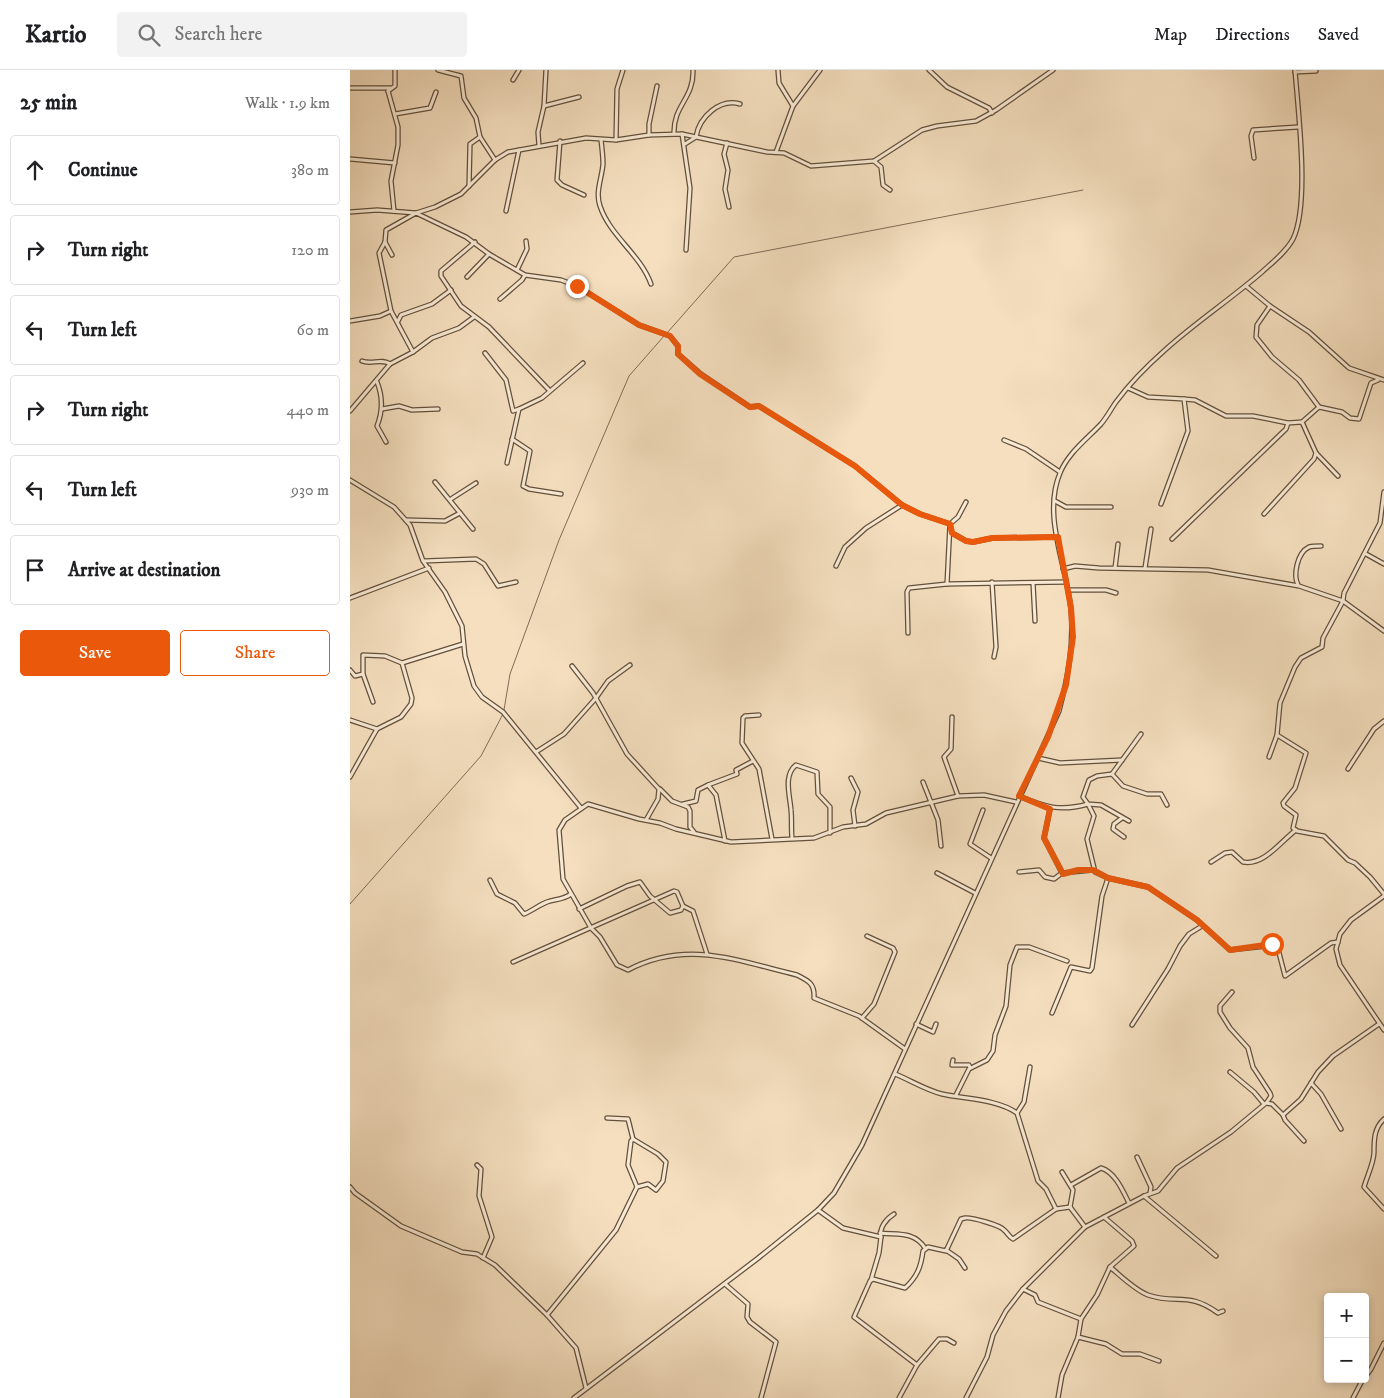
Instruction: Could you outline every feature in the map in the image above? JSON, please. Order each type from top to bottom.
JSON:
[{"type":"street","points":[[388,91],[395,86],[395,70]]},
{"type":"street","points":[[438,70],[461,76],[464,98],[476,118],[480,137],[495,160]]},
{"type":"street","points":[[513,80],[519,70]]},
{"type":"street","points":[[539,146],[538,132],[544,106],[546,70]]},
{"type":"street","points":[[616,140],[617,89],[623,70]]},
{"type":"street","points":[[674,134],[674,119],[694,85],[693,70]]},
{"type":"street","points":[[778,70],[779,83],[793,106]]},
{"type":"street","points":[[776,152],[793,106],[820,70]]},
{"type":"street","points":[[929,70],[947,87],[989,108],[992,113]]},
{"type":"street","points":[[413,352],[391,312],[379,257],[380,249],[385,242],[386,230],[416,213],[450,200],[470,187],[495,160],[508,152],[560,141],[586,138],[616,140],[649,135],[682,134],[789,154],[811,166],[874,161],[922,130],[976,121],[992,113],[1053,70]]},
{"type":"street","points":[[574,1398],[725,1284],[818,1210],[834,1193],[847,1172],[895,1074],[1016,802],[1059,711],[1066,685],[1073,637],[1068,590],[1063,569],[1054,501],[1060,472],[1084,439],[1101,423],[1128,388],[1166,349],[1246,286],[1284,252],[1293,238],[1302,195],[1295,71],[1316,71]]},
{"type":"street","points":[[649,135],[649,124],[658,86]]},
{"type":"street","points":[[350,88],[392,88],[388,91]]},
{"type":"street","points":[[388,91],[390,103],[395,114],[398,146],[391,181],[394,211]]},
{"type":"street","points":[[395,114],[430,108],[436,92]]},
{"type":"street","points":[[544,106],[579,98]]},
{"type":"street","points":[[684,146],[696,136],[698,128],[709,112],[726,102],[740,104]]},
{"type":"street","points":[[1254,158],[1251,136],[1253,130],[1298,127]]},
{"type":"street","points":[[682,134],[683,157],[690,188],[686,250]]},
{"type":"street","points":[[470,187],[470,144],[480,137]]},
{"type":"street","points":[[601,140],[603,165],[598,184],[599,205],[608,223],[633,252],[647,273],[651,284]]},
{"type":"street","points":[[560,141],[558,180],[562,185],[584,194]]},
{"type":"street","points":[[727,143],[724,154],[728,170],[725,189],[729,208]]},
{"type":"street","points":[[506,211],[519,150]]},
{"type":"street","points":[[350,159],[395,163]]},
{"type":"street","points":[[874,161],[881,167],[883,185],[890,190]]},
{"type":"street","points":[[350,212],[394,211],[416,213],[475,242],[489,254],[525,275],[561,280],[577,286],[639,325],[670,336],[678,346],[678,354],[700,374],[750,407],[759,406],[821,443],[855,466],[902,505],[920,514],[950,524]]},
{"type":"street","points":[[517,270],[527,249],[526,241]]},
{"type":"street","points":[[385,242],[392,255]]},
{"type":"street","points":[[475,242],[441,271],[461,306],[489,327],[549,390]]},
{"type":"street","points":[[467,277],[489,254]]},
{"type":"street","points":[[500,299],[522,280],[525,275]]},
{"type":"street","points":[[1246,286],[1270,306],[1309,332],[1349,368],[1378,380],[1384,380]]},
{"type":"street","points":[[398,322],[401,315],[432,304],[451,290]]},
{"type":"street","points":[[1270,306],[1257,325],[1256,337],[1272,357],[1299,380],[1319,407],[1342,412],[1350,418],[1359,419],[1371,383],[1378,380]]},
{"type":"street","points":[[350,321],[380,316],[391,312]]},
{"type":"street","points":[[350,411],[390,364],[413,352],[432,338],[459,328],[474,317]]},
{"type":"street","points":[[485,353],[506,380],[511,407],[514,411],[542,398],[549,390],[583,363]]},
{"type":"street","points":[[362,361],[368,364],[384,361],[390,364]]},
{"type":"street","points":[[376,382],[380,389],[382,409],[377,426],[386,442]]},
{"type":"street","points":[[1128,388],[1148,397],[1195,400],[1226,416],[1253,416],[1288,423],[1302,422],[1319,407]]},
{"type":"street","points":[[1162,504],[1188,431],[1184,400]]},
{"type":"street","points":[[382,409],[399,406],[412,410],[438,409]]},
{"type":"street","points":[[507,463],[519,410]]},
{"type":"street","points":[[1302,422],[1316,453],[1338,476]]},
{"type":"street","points":[[1172,539],[1235,481],[1286,429],[1288,423]]},
{"type":"street","points":[[512,439],[530,451],[523,486],[529,490],[561,494]]},
{"type":"street","points":[[1004,440],[1026,449],[1060,472]]},
{"type":"street","points":[[1264,514],[1314,459],[1316,453]]},
{"type":"street","points":[[350,480],[394,507],[410,525],[423,561],[456,612],[462,626],[463,644],[474,686],[482,697],[504,712],[580,808]]},
{"type":"street","points":[[434,482],[473,529]]},
{"type":"street","points":[[450,499],[476,483]]},
{"type":"street","points":[[1269,757],[1277,735],[1280,703],[1295,667],[1301,658],[1322,647],[1323,638],[1343,601],[1344,593],[1366,554],[1380,523],[1384,492]]},
{"type":"street","points":[[1054,501],[1066,507],[1110,507]]},
{"type":"street","points":[[947,584],[950,524],[958,517],[966,502]]},
{"type":"street","points":[[836,566],[845,547],[872,523],[902,505]]},
{"type":"street","points":[[406,520],[445,521],[460,513]]},
{"type":"street","points":[[950,524],[952,533],[966,541],[992,538],[1058,537]]},
{"type":"street","points":[[1145,568],[1150,529]]},
{"type":"street","points":[[1115,568],[1118,544]]},
{"type":"street","points":[[1299,586],[1295,571],[1303,552],[1311,546],[1322,546]]},
{"type":"street","points":[[1366,554],[1384,564]]},
{"type":"street","points":[[423,561],[476,559],[484,564],[498,586],[516,582]]},
{"type":"street","points":[[1063,569],[1088,565],[1115,568],[1208,570],[1299,586],[1343,601],[1384,631]]},
{"type":"street","points":[[350,598],[429,568]]},
{"type":"street","points":[[948,575],[957,583]]},
{"type":"street","points":[[992,582],[992,609],[996,647],[994,657]]},
{"type":"street","points":[[908,634],[906,592],[909,588],[957,583],[1066,582]]},
{"type":"street","points":[[1033,583],[1036,620]]},
{"type":"street","points":[[1068,590],[1106,590],[1116,593]]},
{"type":"street","points":[[373,702],[363,674],[363,655],[385,656],[402,663],[463,644]]},
{"type":"street","points":[[350,777],[377,729],[401,717],[411,704],[412,698],[402,663]]},
{"type":"street","points":[[536,752],[564,734],[596,698],[608,681],[630,665]]},
{"type":"street","points":[[572,666],[596,698],[627,754],[672,801],[683,804],[696,801],[698,790],[737,774],[736,770],[754,761]]},
{"type":"street","points":[[350,670],[355,676]]},
{"type":"street","points":[[350,679],[363,674]]},
{"type":"street","points":[[759,715],[745,716],[742,721],[742,743],[759,769],[772,839]]},
{"type":"street","points":[[952,717],[951,749],[944,757],[958,796]]},
{"type":"street","points":[[350,720],[377,729]]},
{"type":"street","points":[[1348,769],[1374,729],[1384,721]]},
{"type":"street","points":[[1093,870],[1092,852],[1087,839],[1094,816],[1083,797],[1089,780],[1097,776],[1112,774],[1141,734]]},
{"type":"street","points":[[1277,735],[1306,753],[1295,788],[1283,803],[1284,806],[1296,815],[1294,828],[1296,830]]},
{"type":"street","points":[[1038,758],[1053,763],[1122,760]]},
{"type":"street","points":[[792,838],[792,810],[787,788],[792,769],[796,765],[817,772],[818,794],[830,807],[830,833]]},
{"type":"street","points":[[1112,774],[1124,786],[1147,794],[1161,794],[1167,805]]},
{"type":"street","points":[[851,778],[858,792],[853,810],[855,826]]},
{"type":"street","points":[[923,782],[930,804],[938,820],[941,846]]},
{"type":"street","points":[[708,785],[716,795],[725,841]]},
{"type":"street","points":[[646,820],[658,799],[659,788]]},
{"type":"street","points":[[905,1049],[862,1018],[814,998],[814,988],[810,982],[797,975],[707,954],[668,955],[628,970],[617,965],[600,937],[591,928],[579,909],[563,879],[559,830],[565,820],[588,804],[594,804],[725,841],[814,838],[843,827],[866,824],[886,813],[958,796],[984,795],[1016,802]]},
{"type":"street","points":[[1019,796],[1050,809],[1062,809],[1088,804],[1101,806],[1129,821]]},
{"type":"street","points":[[683,804],[690,812],[690,827],[694,833]]},
{"type":"street","points":[[1050,809],[1044,838],[1062,874]]},
{"type":"street","points":[[983,810],[970,844],[991,858]]},
{"type":"street","points":[[1122,818],[1118,819],[1113,829],[1124,837]]},
{"type":"street","points":[[1211,862],[1224,854],[1232,852],[1242,862],[1254,862],[1278,847],[1296,830]]},
{"type":"street","points":[[1296,830],[1324,836],[1348,860],[1370,877],[1384,895],[1351,920],[1340,934],[1336,949],[1340,965],[1384,1030]]},
{"type":"street","points":[[1019,872],[1039,870],[1045,877],[1054,879],[1062,874],[1093,870],[1108,878],[1148,887],[1178,906],[1230,950],[1277,945],[1285,976],[1331,944],[1338,942]]},
{"type":"street","points":[[937,873],[975,893]]},
{"type":"street","points":[[1052,1013],[1071,967],[1090,971],[1092,968],[1101,906],[1108,878]]},
{"type":"street","points":[[490,880],[497,894],[515,903],[524,914],[546,902],[564,899],[571,894]]},
{"type":"street","points":[[579,909],[626,886],[640,882],[655,900],[670,913],[681,910],[683,906]]},
{"type":"street","points":[[512,962],[674,890],[677,892],[683,906],[693,911],[707,954]]},
{"type":"street","points":[[1132,1026],[1168,969],[1180,946],[1195,929],[1202,926]]},
{"type":"street","points":[[862,1018],[874,1004],[895,952],[893,948],[867,936]]},
{"type":"street","points":[[956,1095],[970,1068],[987,1060],[993,1051],[995,1036],[1006,1006],[1010,965],[1017,947],[1030,947],[1067,961]]},
{"type":"street","points":[[966,1398],[987,1357],[993,1335],[1006,1311],[1023,1289],[1085,1227],[1129,1203],[1158,1191],[1177,1168],[1231,1132],[1271,1096],[1254,1067],[1251,1053],[1220,1012],[1220,1006],[1232,992]]},
{"type":"street","points":[[916,1024],[933,1032],[936,1024]]},
{"type":"street","points":[[1283,1115],[1301,1099],[1318,1072],[1333,1056],[1379,1024]]},
{"type":"street","points":[[953,1060],[952,1065],[969,1065],[970,1068]]},
{"type":"street","points":[[1017,1113],[1024,1102],[1030,1067]]},
{"type":"street","points":[[1230,1072],[1265,1103],[1272,1104],[1304,1141]]},
{"type":"street","points":[[895,1074],[941,1094],[956,1095],[1001,1106],[1017,1113],[1038,1181],[1050,1194],[1056,1209]]},
{"type":"street","points":[[1311,1082],[1321,1094],[1341,1129]]},
{"type":"street","points":[[547,1315],[616,1230],[637,1186],[628,1166],[631,1141],[633,1139],[628,1119],[607,1118]]},
{"type":"street","points":[[1384,1119],[1378,1126],[1373,1141],[1374,1152],[1364,1187],[1384,1209]]},
{"type":"street","points":[[633,1139],[658,1154],[666,1162],[663,1181],[656,1190],[648,1184],[637,1186]]},
{"type":"street","points":[[1137,1157],[1150,1187],[1150,1193]]},
{"type":"street","points":[[477,1165],[481,1169],[479,1198],[492,1237],[483,1258]]},
{"type":"street","points":[[1071,1185],[1101,1168],[1111,1173],[1129,1203]]},
{"type":"street","points":[[1062,1172],[1073,1190],[1070,1207],[1085,1227]]},
{"type":"street","points":[[350,1187],[355,1193],[401,1226],[462,1252],[477,1254],[495,1265],[547,1315],[576,1348],[586,1389]]},
{"type":"street","points":[[1144,1196],[1216,1256]]},
{"type":"street","points":[[946,1250],[961,1219],[964,1218],[982,1223],[991,1222],[1004,1229],[1013,1239],[1056,1209],[1070,1207]]},
{"type":"street","points":[[818,1210],[843,1228],[880,1237]]},
{"type":"street","points":[[894,1214],[886,1220],[880,1233],[879,1253],[871,1280],[866,1285],[854,1317],[917,1365]]},
{"type":"street","points":[[1058,1398],[1067,1359],[1072,1353],[1078,1337],[1081,1319],[1097,1295],[1110,1267],[1119,1257],[1132,1250],[1134,1243],[1104,1217]]},
{"type":"street","points":[[880,1233],[908,1235],[919,1239],[926,1248],[946,1250],[962,1262],[966,1268]]},
{"type":"street","points":[[871,1280],[879,1280],[904,1288],[913,1281],[921,1266],[923,1251],[926,1248]]},
{"type":"street","points":[[1110,1267],[1146,1294],[1194,1300],[1211,1307],[1218,1314],[1223,1311]]},
{"type":"street","points":[[725,1284],[748,1304],[750,1322],[776,1342],[761,1398]]},
{"type":"street","points":[[1023,1289],[1035,1296],[1038,1302],[1081,1319]]},
{"type":"street","points":[[1078,1337],[1106,1344],[1122,1354],[1140,1354],[1160,1361]]},
{"type":"street","points":[[900,1398],[917,1365],[939,1339],[947,1339],[954,1343]]},
{"type":"street","points":[[1369,1373],[1384,1343]]},
{"type":"street","points":[[1354,1398],[1362,1383]]},
{"type":"waterway","points":[[667,333],[734,257],[1083,190]]},
{"type":"waterway","points":[[504,710],[510,674],[559,540],[629,376],[664,336]]},
{"type":"waterway","points":[[350,904],[481,756],[503,714]]},
{"type":"route","points":[[577,286],[639,325],[670,336],[676,346],[678,346],[678,354],[692,364],[700,374],[731,392],[750,407],[759,406],[821,443],[855,466],[902,505],[920,514],[950,524],[952,533],[958,537],[973,542],[1007,537],[1058,537],[1071,608],[1073,637],[1066,685],[1059,711],[1048,737],[1019,796],[1050,809],[1044,838],[1062,874],[1078,870],[1082,872],[1093,870],[1108,878],[1148,887],[1197,920],[1230,950],[1272,944]]}]
